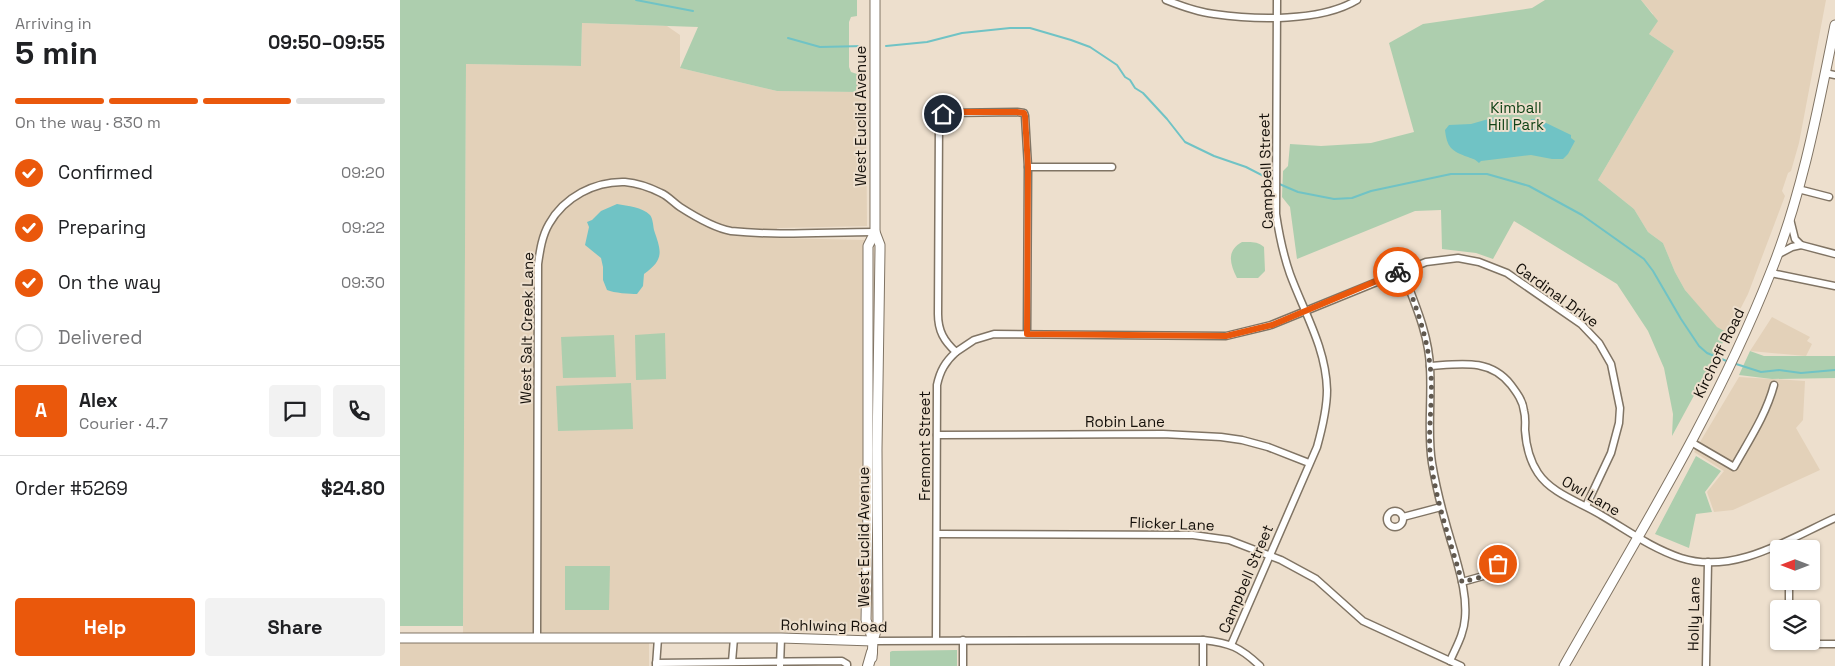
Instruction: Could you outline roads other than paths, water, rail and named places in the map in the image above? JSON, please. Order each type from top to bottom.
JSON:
[{"type":"highway","points":[[868,666],[872,652]]},
{"type":"main road","name":"West Euclid Avenue","points":[[873,641],[866,620],[868,246],[875,232],[875,0]]},
{"type":"main road","name":"Kirchoff Road","points":[[1564,666],[1692,442],[1771,273],[1798,189],[1829,67],[1835,25]]},
{"type":"main road","name":"Rohlwing Road","points":[[400,638],[782,638],[873,641]]},
{"type":"main road","points":[[872,666],[873,641]]},
{"type":"street","points":[[1166,0],[1212,14],[1278,17],[1309,16],[1330,12],[1357,0]]},
{"type":"street","name":"Campbell Street","points":[[1231,645],[1310,463],[1324,420],[1327,390],[1323,360],[1317,340],[1290,274],[1281,245],[1276,214],[1278,0]]},
{"type":"street","points":[[1829,67],[1835,75]]},
{"type":"street","points":[[956,352],[943,338],[938,321],[940,122],[943,114],[950,112],[1024,113],[1028,167],[1027,334]]},
{"type":"street","points":[[1028,167],[1112,167]]},
{"type":"street","name":"West Salt Creek Lane","points":[[537,637],[538,264],[544,234],[562,208],[580,193],[598,185],[626,182],[663,194],[701,219],[729,230],[799,233],[875,232]]},
{"type":"street","points":[[1798,189],[1829,197]]},
{"type":"street","points":[[1790,217],[1795,239],[1801,245]]},
{"type":"street","points":[[1777,255],[1792,247],[1801,245],[1835,254]]},
{"type":"street","name":"Cardinal Drive","points":[[956,352],[974,340],[994,334],[1226,336],[1272,325],[1402,270],[1426,262],[1458,258],[1479,262],[1507,273],[1575,320],[1599,343],[1611,364],[1616,380],[1620,408],[1619,423],[1611,453],[1586,506]]},
{"type":"street","points":[[1402,270],[1422,326],[1430,366],[1430,453],[1441,507],[1465,599],[1463,632],[1450,661]]},
{"type":"street","points":[[1771,273],[1835,286]]},
{"type":"street","name":"Fremont Street","points":[[936,640],[936,435],[938,385],[944,364],[956,352]]},
{"type":"street","name":"Owl Lane","points":[[1430,366],[1484,365],[1503,377],[1518,394],[1522,402],[1525,413],[1528,449],[1538,474],[1553,489],[1586,506],[1636,538],[1681,558],[1708,562],[1723,562],[1770,549]]},
{"type":"street","points":[[1692,442],[1734,467],[1759,423],[1770,400],[1774,385]]},
{"type":"street","name":"Robin Lane","points":[[936,435],[1163,434],[1221,437],[1242,440],[1310,463]]},
{"type":"street","points":[[1403,517],[1441,507]]},
{"type":"street","name":"Owl Lane","points":[[1792,540],[1835,518]]},
{"type":"street","name":"Flicker Lane","points":[[937,534],[1193,535],[1229,540],[1270,555],[1316,579],[1363,621],[1461,666]]},
{"type":"street","name":"Holly Lane","points":[[1706,666],[1708,562]]},
{"type":"street","points":[[1462,582],[1494,574]]},
{"type":"street","points":[[658,638],[656,665],[720,665],[732,662],[780,664],[842,661],[847,666]]},
{"type":"street","points":[[732,662],[734,638]]},
{"type":"street","points":[[780,664],[782,638]]},
{"type":"street","points":[[962,666],[963,640]]},
{"type":"street","points":[[1203,640],[1203,666]]},
{"type":"street","name":"Rohlwing Road","points":[[873,641],[1203,640],[1231,645],[1248,654],[1260,666]]},
{"type":"street","points":[[1820,644],[1835,644]]},
{"type":"water","points":[[1492,118],[1515,121],[1525,120],[1528,123],[1530,123],[1531,119],[1540,120],[1571,135],[1571,138],[1575,141],[1563,159],[1531,155],[1481,161],[1479,163],[1451,148],[1447,141],[1445,130],[1449,125],[1471,124]]},
{"type":"water","points":[[617,204],[647,212],[652,220],[658,244],[660,254],[658,259],[651,269],[644,274],[643,286],[637,294],[618,293],[607,290],[603,280],[601,258],[585,245],[589,227],[587,222],[592,220],[601,211]]},
{"type":"waterway","points":[[636,0],[693,11]]},
{"type":"waterway","points":[[886,46],[927,42],[962,33],[1010,28],[1030,28],[1071,40],[1090,47],[1117,65],[1125,77],[1130,80],[1135,88],[1143,93],[1185,142],[1214,156],[1246,167],[1273,181]]},
{"type":"waterway","points":[[788,38],[820,47],[864,46]]},
{"type":"waterway","points":[[1277,183],[1298,192],[1334,199],[1352,198],[1371,191],[1451,174],[1487,174],[1529,186],[1582,215],[1644,259],[1699,346],[1707,353],[1729,362]]},
{"type":"waterway","points":[[1733,363],[1761,372],[1779,370],[1801,373],[1835,370]]},
{"type":"park label","name":"Kimball Hill Park","points":[[1516,116]]}]
